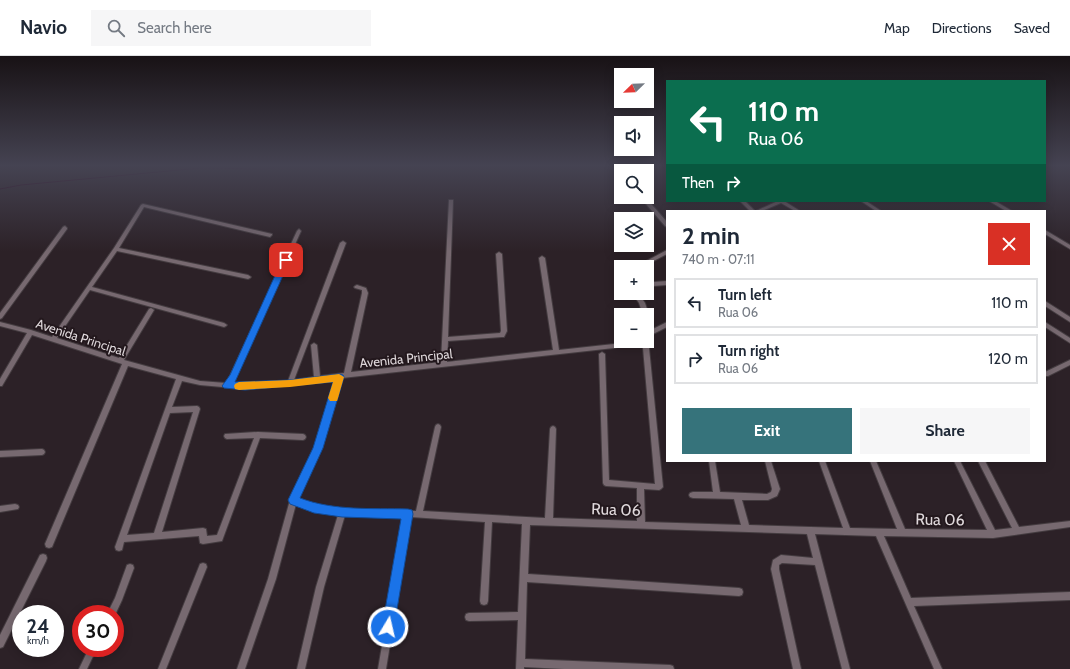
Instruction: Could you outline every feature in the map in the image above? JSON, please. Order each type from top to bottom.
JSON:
[{"type":"street","points":[[444,365],[450,201]]},
{"type":"street","points":[[743,202],[752,210]]},
{"type":"street","points":[[760,210],[779,202]]},
{"type":"street","points":[[783,202],[796,210]]},
{"type":"street","points":[[865,202],[877,210]]},
{"type":"street","points":[[993,202],[1008,210]]},
{"type":"street","points":[[648,204],[666,224]]},
{"type":"street","points":[[53,339],[116,249],[143,205],[270,235]]},
{"type":"street","points":[[0,317],[65,228]]},
{"type":"street","points":[[227,386],[233,377],[298,231]]},
{"type":"street","points":[[1046,233],[1070,246]]},
{"type":"street","points":[[290,383],[343,243]]},
{"type":"street","points":[[116,249],[248,277]]},
{"type":"street","points":[[652,260],[666,253]]},
{"type":"street","points":[[445,339],[502,335],[504,331],[499,254]]},
{"type":"street","points":[[542,258],[556,352]]},
{"type":"street","points":[[654,284],[666,283]]},
{"type":"street","points":[[347,376],[366,293],[364,289],[357,287]]},
{"type":"street","points":[[89,288],[224,325]]},
{"type":"street","points":[[1046,304],[1070,320]]},
{"type":"street","points":[[49,544],[123,362],[151,310]]},
{"type":"street","name":"Avenida Principal","points":[[0,324],[31,332],[123,362],[200,383],[245,387],[614,346]]},
{"type":"street","points":[[654,331],[666,325]]},
{"type":"street","points":[[1046,325],[1070,341]]},
{"type":"street","points":[[0,384],[31,332]]},
{"type":"street","points":[[314,345],[318,380]]},
{"type":"street","points":[[602,354],[606,483],[659,487],[646,348]]},
{"type":"street","points":[[1046,374],[1070,362]]},
{"type":"street","points":[[119,547],[180,377]]},
{"type":"street","points":[[241,669],[272,579],[294,500],[318,448],[339,377]]},
{"type":"street","points":[[157,536],[197,409],[168,410]]},
{"type":"street","points":[[419,514],[438,427]]},
{"type":"street","points":[[549,521],[553,429]]},
{"type":"street","points":[[122,539],[203,532],[203,540],[219,538],[258,435]]},
{"type":"street","points":[[227,436],[258,435],[303,437]]},
{"type":"street","points":[[0,454],[42,452]]},
{"type":"street","points":[[712,462],[717,495]]},
{"type":"street","points":[[693,496],[768,496],[774,494],[776,489],[768,462]]},
{"type":"street","points":[[822,462],[848,532]]},
{"type":"street","points":[[873,462],[902,532]]},
{"type":"street","points":[[957,462],[993,534]]},
{"type":"street","points":[[982,462],[1017,531]]},
{"type":"street","points":[[640,486],[641,524]]},
{"type":"street","points":[[737,496],[746,528]]},
{"type":"street","name":"Rua 06","points":[[294,500],[314,508],[342,512],[419,514],[526,521],[848,532],[993,534],[1070,524]]},
{"type":"street","points":[[0,509],[15,507]]},
{"type":"street","points":[[300,669],[320,587],[342,512]]},
{"type":"street","points":[[382,669],[408,514]]},
{"type":"street","points":[[484,601],[489,518]]},
{"type":"street","points":[[526,521],[520,666],[670,669]]},
{"type":"street","points":[[810,530],[846,669]]},
{"type":"street","points":[[878,532],[938,669]]},
{"type":"street","points":[[0,644],[43,558]]},
{"type":"street","points":[[797,669],[775,569],[776,563],[781,559],[819,562]]},
{"type":"street","points":[[162,669],[203,567]]},
{"type":"street","points":[[116,605],[130,568]]},
{"type":"street","points":[[524,578],[739,592]]},
{"type":"street","points":[[908,602],[1070,596]]},
{"type":"street","points":[[469,617],[522,616]]},
{"type":"street","points":[[83,669],[89,657]]},
{"type":"slow traffic","points":[[239,386],[245,387],[290,383],[339,377],[333,398]]},
{"type":"route","points":[[286,260],[233,377],[227,386],[245,387],[339,377],[318,448],[294,500],[314,508],[342,512],[408,514],[388,627]]}]
